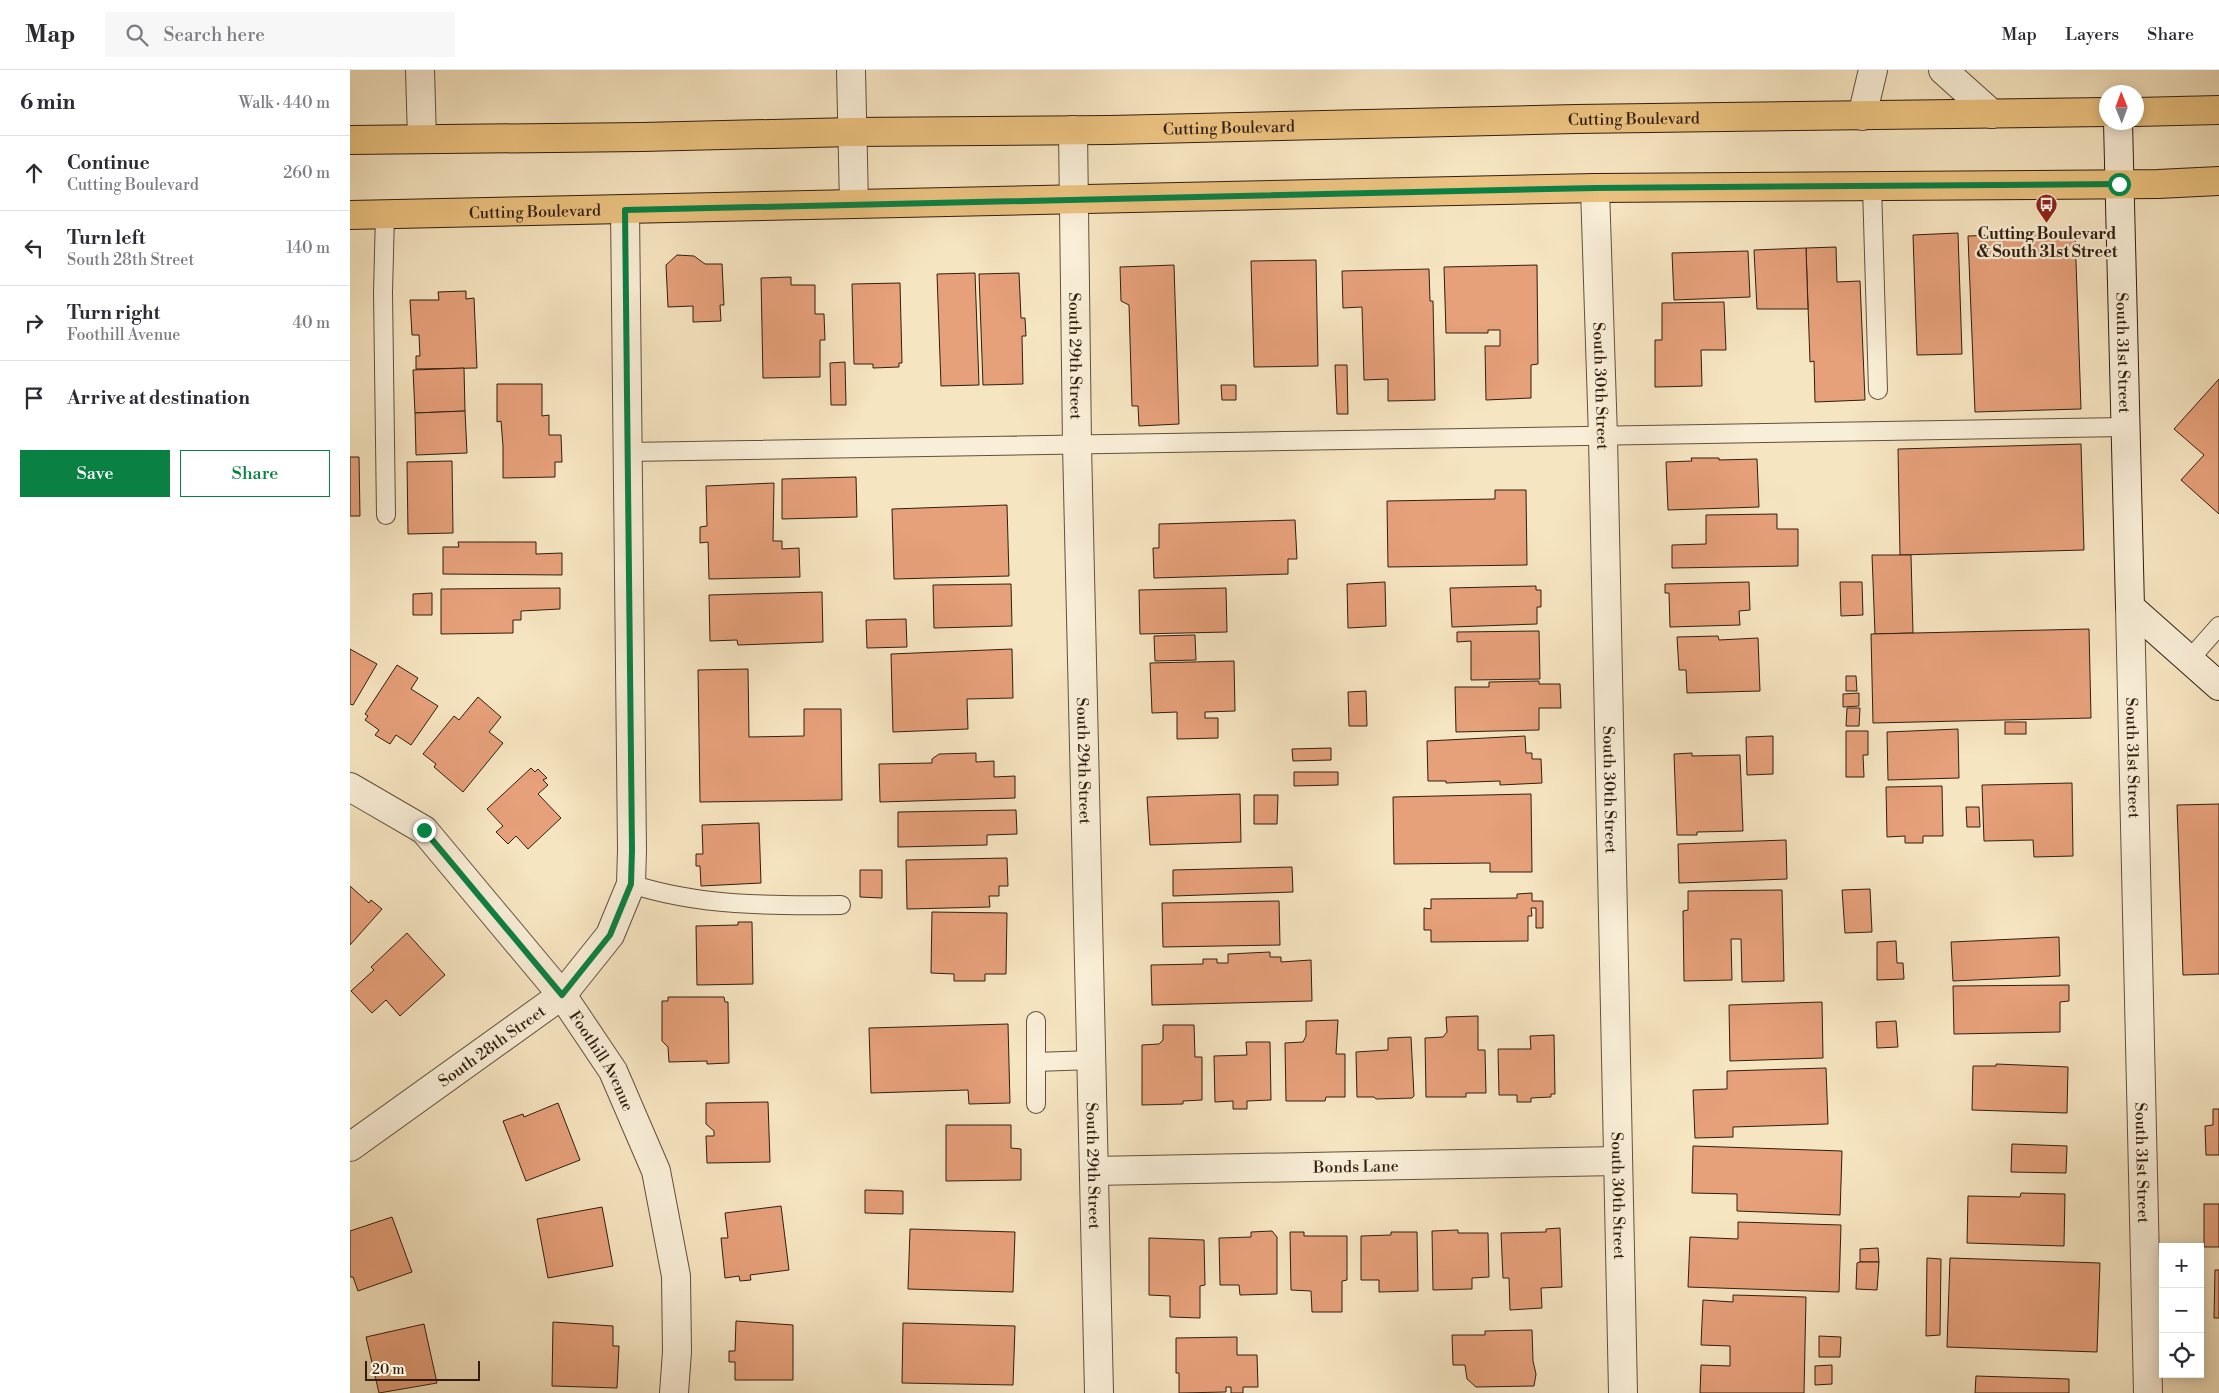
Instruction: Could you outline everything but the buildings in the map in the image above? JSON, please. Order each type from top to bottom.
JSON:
[{"type":"main road","points":[[2144,112],[2219,110]]},
{"type":"main road","name":"Cutting Boulevard","points":[[350,140],[642,137],[1586,119],[2099,112]]},
{"type":"main road","name":"Cutting Boulevard","points":[[350,215],[1595,188],[2119,184],[2219,181]]},
{"type":"street","points":[[420,70],[422,139]]},
{"type":"street","points":[[851,70],[854,204]]},
{"type":"street","points":[[1862,116],[1874,70]]},
{"type":"street","points":[[1943,70],[1992,114]]},
{"type":"street","name":"South 29th Street","points":[[1073,130],[1077,445],[1099,1393]]},
{"type":"street","name":"South 31st Street","points":[[2118,130],[2148,1393]]},
{"type":"street","name":"South 30th Street","points":[[1595,188],[1603,437],[1623,1393]]},
{"type":"street","name":"South 28th Street","points":[[350,1147],[562,995],[610,935],[631,884],[625,210]]},
{"type":"street","points":[[2130,607],[2219,686]]},
{"type":"street","name":"Foothill Avenue","points":[[350,787],[424,830],[562,995],[613,1071],[656,1171],[676,1276],[674,1393]]},
{"type":"street","name":"Bonds Lane","points":[[1094,1171],[1618,1161]]},
{"type":"lane","points":[[1872,186],[1878,390]]},
{"type":"lane","points":[[386,215],[383,292],[386,515]]},
{"type":"lane","points":[[628,452],[2125,427]]},
{"type":"lane","points":[[2189,660],[2219,626]]},
{"type":"lane","points":[[631,884],[658,893],[736,903],[784,906],[841,905]]},
{"type":"lane","points":[[1036,1022],[1036,1104]]},
{"type":"lane","points":[[1036,1062],[1092,1060]]},
{"type":"place","name":"Cutting Boulevard & South 31st Street","points":[[2047,223]]},
{"type":"route","points":[[424,830],[562,995],[610,935],[631,884],[625,210],[1595,188],[2119,184]]}]
